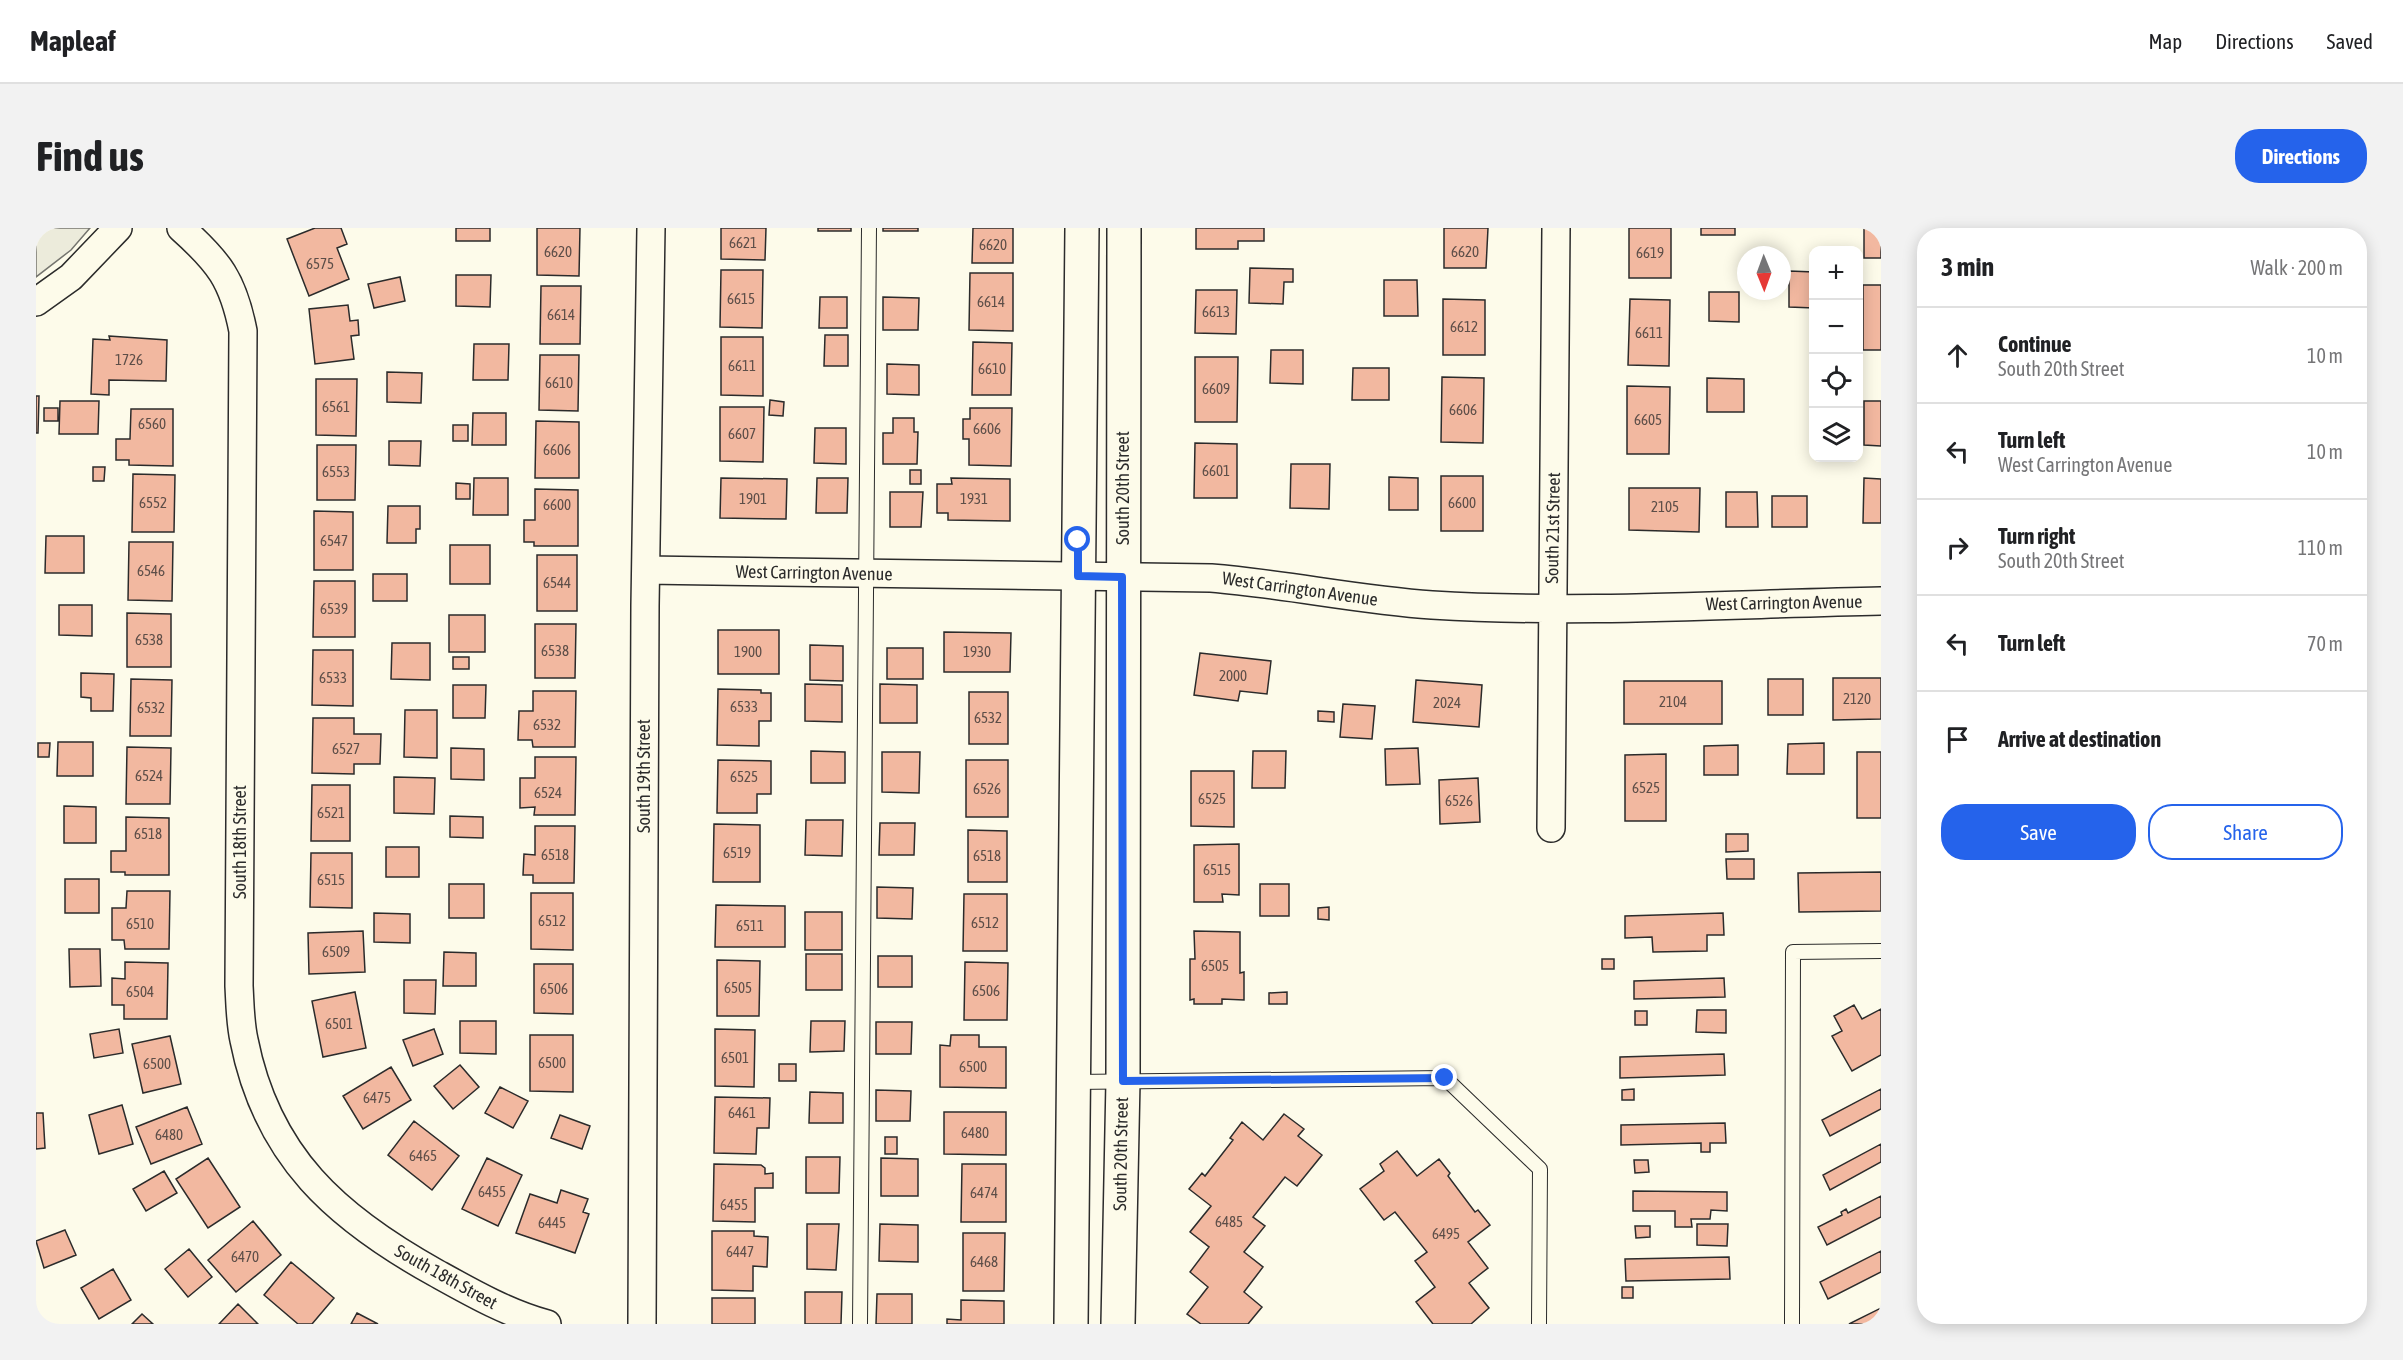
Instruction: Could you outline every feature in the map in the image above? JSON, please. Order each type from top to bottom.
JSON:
[{"type":"street","points":[[36,302],[71,277],[118,228]]},
{"type":"street","name":"South 18th Street","points":[[181,228],[215,259],[237,302],[243,331],[239,986],[243,1039],[255,1080],[271,1120],[299,1167],[328,1200],[362,1227],[416,1262],[511,1313],[547,1324]]},
{"type":"street","name":"South 19th Street","points":[[642,1324],[646,570],[651,228]]},
{"type":"street","points":[[1071,1324],[1082,228]]},
{"type":"street","name":"South 20th Street","points":[[1118,1324],[1123,1081],[1124,228]]},
{"type":"street","name":"South 21st Street","points":[[1551,828],[1556,228]]},
{"type":"street","name":"West Carrington Avenue","points":[[646,570],[1211,578],[1267,582],[1393,602],[1552,608],[1881,601]]},
{"type":"lane","points":[[860,1324],[868,228]]},
{"type":"lane","points":[[1792,1324],[1793,952],[1881,951]]},
{"type":"lane","points":[[1074,1082],[1445,1078],[1540,1169],[1539,1324]]},
{"type":"shaded area","points":[[36,228],[90,228],[71,250],[36,277]]},
{"type":"building","points":[[315,228],[341,228],[347,244],[337,248],[349,279],[309,296],[287,239]]},
{"type":"building","points":[[456,228],[490,228],[490,241],[456,241]]},
{"type":"building","points":[[537,228],[580,228],[579,276],[537,275]]},
{"type":"building","points":[[721,228],[766,228],[765,260],[721,259]]},
{"type":"building","points":[[818,228],[851,228],[851,231],[818,231]]},
{"type":"building","points":[[883,228],[918,228],[918,231],[883,231]]},
{"type":"building","points":[[973,228],[1013,228],[1013,263],[972,263]]},
{"type":"building","points":[[1196,228],[1264,228],[1264,241],[1238,241],[1238,249],[1196,249]]},
{"type":"building","points":[[1444,228],[1488,228],[1486,268],[1444,268]]},
{"type":"building","points":[[1629,228],[1671,228],[1671,278],[1629,278]]},
{"type":"building","points":[[1701,228],[1735,228],[1735,235],[1701,235]]},
{"type":"building","points":[[1864,228],[1881,228],[1881,258],[1864,258]]},
{"type":"building","points":[[1250,268],[1293,269],[1293,282],[1284,282],[1283,304],[1249,303]]},
{"type":"building","points":[[721,270],[763,270],[762,328],[720,327]]},
{"type":"building","points":[[1791,271],[1809,272],[1809,308],[1789,307]]},
{"type":"building","points":[[970,273],[1013,273],[1013,331],[969,330]]},
{"type":"building","points":[[456,275],[491,275],[490,307],[456,306]]},
{"type":"building","points":[[400,277],[405,301],[374,308],[368,284]]},
{"type":"building","points":[[1384,280],[1417,280],[1418,316],[1384,316]]},
{"type":"building","points":[[1863,285],[1881,285],[1881,350],[1863,350]]},
{"type":"building","points":[[541,286],[581,286],[580,344],[540,344]]},
{"type":"building","points":[[1196,290],[1237,290],[1236,334],[1195,333]]},
{"type":"building","points":[[1709,292],[1737,292],[1739,322],[1709,321]]},
{"type":"building","points":[[820,297],[847,297],[847,328],[819,328]]},
{"type":"building","points":[[883,297],[919,298],[918,330],[883,330]]},
{"type":"building","points":[[1443,299],[1485,300],[1485,355],[1443,355]]},
{"type":"building","points":[[1630,299],[1670,300],[1669,366],[1628,365]]},
{"type":"building","points":[[348,305],[350,321],[358,320],[359,335],[351,336],[354,359],[315,364],[309,309]]},
{"type":"building","points":[[825,335],[848,335],[848,366],[824,366]]},
{"type":"building","points":[[109,336],[167,340],[166,381],[109,380],[109,395],[91,394],[93,339],[110,340]]},
{"type":"building","points":[[721,337],[763,337],[763,396],[721,395]]},
{"type":"building","points":[[973,342],[1012,343],[1011,395],[972,395]]},
{"type":"building","points":[[474,344],[509,344],[508,380],[473,380]]},
{"type":"building","points":[[1271,350],[1303,350],[1303,384],[1270,383]]},
{"type":"building","points":[[540,355],[579,355],[578,411],[539,410]]},
{"type":"building","points":[[1195,357],[1238,357],[1237,422],[1195,422]]},
{"type":"building","points":[[887,364],[919,365],[919,395],[887,394]]},
{"type":"building","points":[[1353,368],[1389,368],[1389,400],[1352,400]]},
{"type":"building","points":[[387,372],[422,373],[421,403],[387,402]]},
{"type":"building","points":[[1442,377],[1484,378],[1483,443],[1441,442]]},
{"type":"building","points":[[1707,378],[1744,379],[1744,412],[1707,412]]},
{"type":"building","points":[[316,379],[357,379],[356,436],[316,435]]},
{"type":"building","points":[[1627,386],[1670,387],[1669,454],[1627,454]]},
{"type":"building","points":[[36,396],[39,396],[38,433],[36,433]]},
{"type":"building","points":[[770,400],[784,402],[783,416],[769,415]]},
{"type":"building","points":[[60,401],[99,401],[98,434],[59,434]]},
{"type":"building","points":[[1864,401],[1881,401],[1881,446],[1864,445]]},
{"type":"building","points":[[720,407],[764,407],[763,462],[720,461]]},
{"type":"building","points":[[44,408],[58,408],[58,421],[44,421]]},
{"type":"building","points":[[970,408],[1012,408],[1011,466],[969,465],[969,439],[963,439],[963,419],[970,419]]},
{"type":"building","points":[[131,409],[173,409],[173,466],[129,465],[129,460],[116,460],[116,439],[130,439]]},
{"type":"building","points":[[473,413],[506,413],[506,445],[472,445]]},
{"type":"building","points":[[893,418],[914,418],[914,432],[918,432],[917,464],[883,464],[883,433],[893,433]]},
{"type":"building","points":[[536,421],[579,422],[579,478],[535,478]]},
{"type":"building","points":[[453,425],[468,425],[468,441],[453,441]]},
{"type":"building","points":[[815,428],[846,428],[846,464],[814,463]]},
{"type":"building","points":[[389,441],[421,441],[420,466],[389,465]]},
{"type":"building","points":[[1195,443],[1237,444],[1237,498],[1194,498]]},
{"type":"building","points":[[317,445],[356,445],[355,500],[317,500]]},
{"type":"building","points":[[1291,464],[1330,464],[1329,509],[1290,508]]},
{"type":"building","points":[[93,467],[105,467],[104,481],[93,481]]},
{"type":"building","points":[[910,470],[921,470],[921,484],[910,484]]},
{"type":"building","points":[[133,474],[175,475],[174,532],[132,532]]},
{"type":"building","points":[[1441,476],[1483,476],[1483,531],[1441,531]]},
{"type":"building","points":[[1389,477],[1418,478],[1418,510],[1389,510]]},
{"type":"building","points":[[474,478],[508,478],[508,515],[473,515]]},
{"type":"building","points":[[721,478],[787,479],[786,519],[720,518]]},
{"type":"building","points":[[817,478],[848,478],[847,513],[816,513]]},
{"type":"building","points":[[951,478],[1010,479],[1010,521],[948,520],[948,513],[937,513],[937,484],[952,484]]},
{"type":"building","points":[[1864,478],[1881,479],[1881,523],[1863,523]]},
{"type":"building","points":[[456,483],[470,484],[470,499],[456,499]]},
{"type":"building","points":[[1629,488],[1700,488],[1699,532],[1629,530]]},
{"type":"building","points":[[535,489],[578,490],[578,546],[534,546],[534,542],[524,542],[524,520],[535,520]]},
{"type":"building","points":[[890,492],[923,492],[921,527],[890,527]]},
{"type":"building","points":[[1726,492],[1757,492],[1758,527],[1726,527]]},
{"type":"building","points":[[1772,496],[1807,496],[1807,527],[1772,527]]},
{"type":"building","points":[[388,506],[420,506],[420,529],[416,529],[416,543],[387,543]]},
{"type":"building","points":[[314,511],[353,512],[353,570],[314,570]]},
{"type":"building","points":[[46,536],[84,536],[84,573],[45,573]]},
{"type":"building","points":[[129,542],[173,542],[172,601],[128,600]]},
{"type":"building","points":[[450,545],[490,545],[490,584],[450,584]]},
{"type":"building","points":[[537,555],[577,555],[577,611],[537,611]]},
{"type":"building","points":[[373,574],[407,574],[407,601],[373,601]]},
{"type":"building","points":[[314,581],[355,581],[355,637],[313,637]]},
{"type":"building","points":[[59,605],[92,605],[92,636],[59,635]]},
{"type":"building","points":[[127,613],[171,614],[171,667],[127,667]]},
{"type":"building","points":[[449,615],[485,615],[485,652],[449,652]]},
{"type":"building","points":[[535,624],[576,624],[575,678],[535,678]]},
{"type":"building","points":[[718,630],[779,630],[779,674],[718,674]]},
{"type":"building","points":[[944,632],[1011,633],[1010,672],[944,672]]},
{"type":"building","points":[[392,643],[430,643],[430,680],[391,679]]},
{"type":"building","points":[[810,645],[843,646],[843,681],[810,680]]},
{"type":"building","points":[[887,648],[923,648],[923,679],[887,679]]},
{"type":"building","points":[[313,650],[353,650],[353,706],[312,705]]},
{"type":"building","points":[[1200,653],[1271,661],[1267,694],[1240,691],[1238,701],[1194,695]]},
{"type":"building","points":[[453,657],[469,657],[469,669],[453,669]]},
{"type":"building","points":[[81,673],[114,674],[113,711],[91,711],[91,698],[81,697]]},
{"type":"building","points":[[1833,678],[1881,678],[1881,719],[1833,720]]},
{"type":"building","points":[[131,679],[172,680],[171,736],[130,736]]},
{"type":"building","points":[[1768,679],[1803,679],[1803,715],[1768,715]]},
{"type":"building","points":[[1416,680],[1482,685],[1479,727],[1413,722]]},
{"type":"building","points":[[1624,681],[1722,681],[1722,724],[1624,724]]},
{"type":"building","points":[[805,684],[842,685],[842,722],[805,721]]},
{"type":"building","points":[[880,684],[917,685],[917,723],[880,723]]},
{"type":"building","points":[[453,685],[486,685],[485,718],[453,718]]},
{"type":"building","points":[[718,689],[761,690],[761,693],[771,693],[771,721],[759,721],[759,746],[717,745]]},
{"type":"building","points":[[533,691],[576,691],[575,747],[533,747],[532,740],[518,740],[519,711],[533,711]]},
{"type":"building","points":[[969,692],[1008,692],[1008,744],[969,744]]},
{"type":"building","points":[[1343,704],[1375,706],[1372,739],[1340,737]]},
{"type":"building","points":[[405,710],[437,710],[437,758],[404,757]]},
{"type":"building","points":[[1318,711],[1334,712],[1334,722],[1318,721]]},
{"type":"building","points":[[313,718],[354,718],[354,734],[381,734],[380,764],[354,764],[354,774],[312,773]]},
{"type":"building","points":[[58,742],[93,742],[93,776],[57,776]]},
{"type":"building","points":[[38,743],[50,743],[49,757],[38,757]]},
{"type":"building","points":[[1824,743],[1824,774],[1787,774],[1788,744]]},
{"type":"building","points":[[1738,745],[1738,775],[1704,775],[1704,746]]},
{"type":"building","points":[[127,747],[171,748],[170,804],[126,804]]},
{"type":"building","points":[[451,748],[484,749],[484,780],[451,779]]},
{"type":"building","points":[[1418,748],[1420,784],[1386,785],[1385,749]]},
{"type":"building","points":[[811,751],[845,752],[845,783],[811,783]]},
{"type":"building","points":[[1253,751],[1286,751],[1285,788],[1252,788]]},
{"type":"building","points":[[882,752],[920,752],[919,793],[882,792]]},
{"type":"building","points":[[1857,752],[1881,752],[1881,818],[1857,818]]},
{"type":"building","points":[[1666,754],[1666,821],[1625,821],[1625,755]]},
{"type":"building","points":[[535,757],[576,757],[575,815],[534,815],[535,807],[520,808],[520,778],[535,778]]},
{"type":"building","points":[[718,760],[771,761],[771,794],[757,794],[757,813],[717,813]]},
{"type":"building","points":[[966,760],[1008,760],[1008,817],[966,817]]},
{"type":"building","points":[[1191,771],[1234,771],[1234,827],[1191,826]]},
{"type":"building","points":[[394,777],[435,778],[434,814],[394,813]]},
{"type":"building","points":[[1478,778],[1480,822],[1440,824],[1439,780]]},
{"type":"building","points":[[312,785],[350,785],[350,841],[311,841]]},
{"type":"building","points":[[64,806],[96,807],[96,843],[64,843]]},
{"type":"building","points":[[450,816],[483,817],[483,838],[450,837]]},
{"type":"building","points":[[126,817],[169,818],[169,875],[125,875],[125,872],[111,872],[111,851],[126,851]]},
{"type":"building","points":[[806,820],[843,820],[842,856],[805,855]]},
{"type":"building","points":[[880,823],[915,823],[914,855],[879,855]]},
{"type":"building","points":[[714,824],[760,825],[760,882],[713,882]]},
{"type":"building","points":[[535,826],[575,826],[574,883],[533,883],[533,875],[523,875],[524,854],[535,855]]},
{"type":"building","points":[[968,830],[1007,831],[1007,882],[968,882]]},
{"type":"building","points":[[1726,834],[1748,834],[1748,851],[1726,852]]},
{"type":"building","points":[[1239,844],[1239,895],[1222,894],[1223,902],[1194,902],[1194,845]]},
{"type":"building","points":[[386,847],[419,847],[419,877],[386,877]]},
{"type":"building","points":[[311,853],[352,853],[352,908],[310,907]]},
{"type":"building","points":[[1726,859],[1754,859],[1754,879],[1727,879]]},
{"type":"building","points":[[1881,872],[1881,911],[1799,912],[1798,873]]},
{"type":"building","points":[[65,879],[99,879],[99,913],[65,913]]},
{"type":"building","points":[[449,884],[484,884],[484,918],[449,918]]},
{"type":"building","points":[[1260,884],[1289,884],[1289,916],[1260,916]]},
{"type":"building","points":[[877,887],[913,888],[912,919],[877,918]]},
{"type":"building","points":[[127,891],[170,891],[169,949],[125,949],[124,940],[112,940],[112,908],[126,908]]},
{"type":"building","points":[[531,893],[573,893],[573,950],[531,949]]},
{"type":"building","points":[[964,894],[1007,894],[1007,951],[963,951]]},
{"type":"building","points":[[716,905],[785,906],[785,947],[715,947]]},
{"type":"building","points":[[1329,907],[1329,920],[1318,919],[1318,908]]},
{"type":"building","points":[[805,912],[842,912],[842,950],[805,950]]},
{"type":"building","points":[[374,913],[410,914],[410,943],[374,942]]},
{"type":"building","points":[[1723,913],[1724,935],[1707,935],[1707,951],[1653,952],[1652,937],[1625,938],[1625,916]]},
{"type":"building","points":[[363,931],[365,972],[309,974],[308,933]]},
{"type":"building","points":[[1194,931],[1240,932],[1240,973],[1244,972],[1244,1000],[1222,999],[1222,1004],[1194,1004],[1194,999],[1190,1000],[1190,959],[1195,959]]},
{"type":"building","points":[[69,949],[100,949],[101,986],[70,987]]},
{"type":"building","points":[[444,952],[476,953],[476,986],[443,986]]},
{"type":"building","points":[[806,954],[842,954],[842,990],[806,990]]},
{"type":"building","points":[[878,956],[912,956],[912,987],[878,987]]},
{"type":"building","points":[[1602,959],[1614,959],[1614,969],[1602,969]]},
{"type":"building","points":[[717,960],[760,961],[759,1016],[717,1016]]},
{"type":"building","points":[[125,962],[168,963],[167,1019],[124,1019],[124,1005],[112,1005],[112,978],[125,979]]},
{"type":"building","points":[[965,962],[1008,963],[1007,1020],[964,1020]]},
{"type":"building","points":[[534,964],[573,964],[573,1014],[534,1013]]},
{"type":"building","points":[[1724,978],[1725,997],[1634,999],[1634,981]]},
{"type":"building","points":[[404,980],[436,980],[435,1014],[404,1013]]},
{"type":"building","points":[[355,992],[366,1048],[323,1057],[312,1001]]},
{"type":"building","points":[[1287,992],[1287,1004],[1269,1004],[1269,993]]},
{"type":"building","points":[[1854,1005],[1862,1019],[1881,1009],[1881,1055],[1852,1071],[1832,1036],[1842,1031],[1834,1016]]},
{"type":"building","points":[[1697,1010],[1726,1010],[1726,1033],[1696,1032]]},
{"type":"building","points":[[1635,1011],[1647,1011],[1647,1025],[1635,1025]]},
{"type":"building","points":[[460,1021],[496,1021],[496,1054],[460,1053]]},
{"type":"building","points":[[811,1021],[845,1021],[844,1051],[810,1052]]},
{"type":"building","points":[[876,1022],[912,1022],[911,1054],[876,1054]]},
{"type":"building","points":[[119,1029],[123,1053],[94,1058],[90,1034]]},
{"type":"building","points":[[434,1029],[443,1054],[413,1066],[403,1040]]},
{"type":"building","points":[[715,1029],[755,1030],[754,1087],[715,1086]]},
{"type":"building","points":[[530,1035],[573,1035],[573,1092],[530,1091]]},
{"type":"building","points":[[951,1035],[979,1035],[979,1047],[1006,1047],[1006,1088],[940,1087],[940,1045],[950,1046]]},
{"type":"building","points":[[170,1036],[181,1084],[143,1093],[132,1044]]},
{"type":"building","points":[[1724,1054],[1725,1075],[1620,1078],[1620,1057]]},
{"type":"building","points":[[779,1064],[796,1064],[796,1081],[779,1081]]},
{"type":"building","points":[[460,1065],[479,1087],[453,1109],[434,1086]]},
{"type":"building","points":[[391,1067],[411,1100],[363,1129],[343,1096]]},
{"type":"building","points":[[500,1087],[528,1101],[513,1128],[485,1113]]},
{"type":"building","points":[[1634,1089],[1634,1100],[1622,1100],[1622,1090]]},
{"type":"building","points":[[1881,1089],[1881,1109],[1830,1136],[1822,1120]]},
{"type":"building","points":[[876,1090],[911,1091],[910,1121],[876,1121]]},
{"type":"building","points":[[810,1092],[843,1093],[843,1123],[809,1123]]},
{"type":"building","points":[[715,1097],[770,1098],[769,1128],[757,1128],[756,1154],[714,1153]]},
{"type":"building","points":[[122,1105],[133,1144],[99,1154],[89,1115]]},
{"type":"building","points":[[187,1107],[202,1144],[151,1164],[136,1127]]},
{"type":"building","points":[[944,1112],[1006,1112],[1006,1155],[944,1154]]},
{"type":"building","points":[[36,1113],[43,1113],[45,1148],[36,1149]]},
{"type":"building","points":[[1284,1114],[1304,1129],[1298,1136],[1322,1155],[1297,1186],[1285,1177],[1253,1217],[1265,1226],[1244,1252],[1263,1267],[1244,1292],[1262,1307],[1248,1324],[1201,1324],[1187,1314],[1208,1287],[1190,1272],[1209,1247],[1190,1232],[1211,1206],[1189,1189],[1202,1173],[1205,1176],[1233,1140],[1230,1138],[1242,1122],[1263,1140]]},
{"type":"building","points":[[560,1115],[590,1126],[582,1149],[551,1138]]},
{"type":"building","points":[[414,1121],[459,1156],[432,1190],[388,1155]]},
{"type":"building","points":[[1725,1123],[1726,1143],[1710,1143],[1710,1152],[1701,1152],[1701,1143],[1621,1145],[1621,1125]]},
{"type":"building","points":[[885,1137],[897,1137],[897,1154],[885,1154]]},
{"type":"building","points":[[1881,1144],[1881,1162],[1830,1190],[1823,1175]]},
{"type":"building","points":[[1397,1151],[1417,1176],[1439,1159],[1450,1173],[1448,1176],[1475,1212],[1478,1210],[1490,1225],[1468,1242],[1488,1268],[1469,1283],[1489,1308],[1471,1324],[1433,1324],[1416,1302],[1435,1287],[1415,1261],[1427,1252],[1395,1212],[1384,1220],[1360,1189],[1384,1171],[1380,1164]]},
{"type":"building","points":[[806,1157],[840,1157],[839,1193],[806,1193]]},
{"type":"building","points":[[208,1158],[240,1207],[208,1228],[176,1179]]},
{"type":"building","points":[[487,1158],[522,1175],[498,1226],[462,1209]]},
{"type":"building","points":[[881,1158],[918,1159],[918,1196],[881,1196]]},
{"type":"building","points":[[1634,1160],[1648,1160],[1649,1172],[1635,1173]]},
{"type":"building","points":[[714,1164],[761,1165],[765,1168],[765,1174],[773,1173],[773,1188],[755,1188],[755,1222],[713,1221]]},
{"type":"building","points":[[962,1164],[1006,1164],[1006,1222],[961,1222]]},
{"type":"building","points":[[164,1171],[177,1193],[146,1211],[133,1189]]},
{"type":"building","points":[[561,1190],[588,1199],[583,1212],[589,1214],[575,1253],[516,1233],[530,1194],[557,1203]]},
{"type":"building","points":[[1633,1191],[1727,1192],[1727,1211],[1711,1210],[1710,1219],[1691,1219],[1692,1227],[1675,1227],[1675,1211],[1633,1211]]},
{"type":"building","points":[[1881,1196],[1881,1217],[1827,1245],[1818,1227],[1842,1215],[1841,1212],[1846,1209],[1848,1213]]},
{"type":"building","points":[[253,1221],[281,1255],[236,1292],[208,1260]]},
{"type":"building","points":[[807,1224],[839,1224],[836,1270],[807,1269]]},
{"type":"building","points":[[880,1224],[918,1225],[918,1262],[879,1261]]},
{"type":"building","points":[[1697,1224],[1728,1224],[1727,1246],[1697,1245]]},
{"type":"building","points":[[1635,1226],[1650,1226],[1650,1237],[1636,1238]]},
{"type":"building","points":[[65,1230],[76,1255],[44,1268],[36,1241]]},
{"type":"building","points":[[712,1231],[754,1231],[754,1236],[768,1237],[767,1267],[753,1266],[753,1291],[712,1290]]},
{"type":"building","points":[[963,1233],[1005,1233],[1004,1291],[963,1291]]},
{"type":"building","points":[[189,1249],[212,1277],[188,1297],[165,1269]]},
{"type":"building","points":[[1881,1251],[1881,1272],[1828,1299],[1820,1282]]},
{"type":"building","points":[[1729,1257],[1730,1279],[1626,1281],[1625,1259]]},
{"type":"building","points":[[291,1262],[334,1298],[312,1324],[298,1324],[264,1295]]},
{"type":"building","points":[[113,1269],[131,1300],[99,1319],[81,1288]]},
{"type":"building","points":[[1622,1287],[1633,1287],[1633,1298],[1622,1298]]},
{"type":"building","points":[[805,1292],[842,1292],[841,1324],[805,1324]]},
{"type":"building","points":[[877,1294],[912,1294],[912,1324],[876,1324]]},
{"type":"building","points":[[712,1298],[755,1298],[755,1324],[712,1324]]},
{"type":"building","points":[[961,1300],[1004,1301],[1004,1324],[947,1324],[947,1319],[961,1320]]},
{"type":"building","points":[[238,1304],[258,1324],[219,1324]]},
{"type":"building","points":[[1881,1308],[1881,1324],[1849,1324]]},
{"type":"building","points":[[357,1313],[378,1324],[351,1324]]},
{"type":"building","points":[[142,1314],[153,1324],[132,1324]]},
{"type":"route","points":[[1078,540],[1078,576],[1122,577],[1123,1081],[1445,1078]]}]
